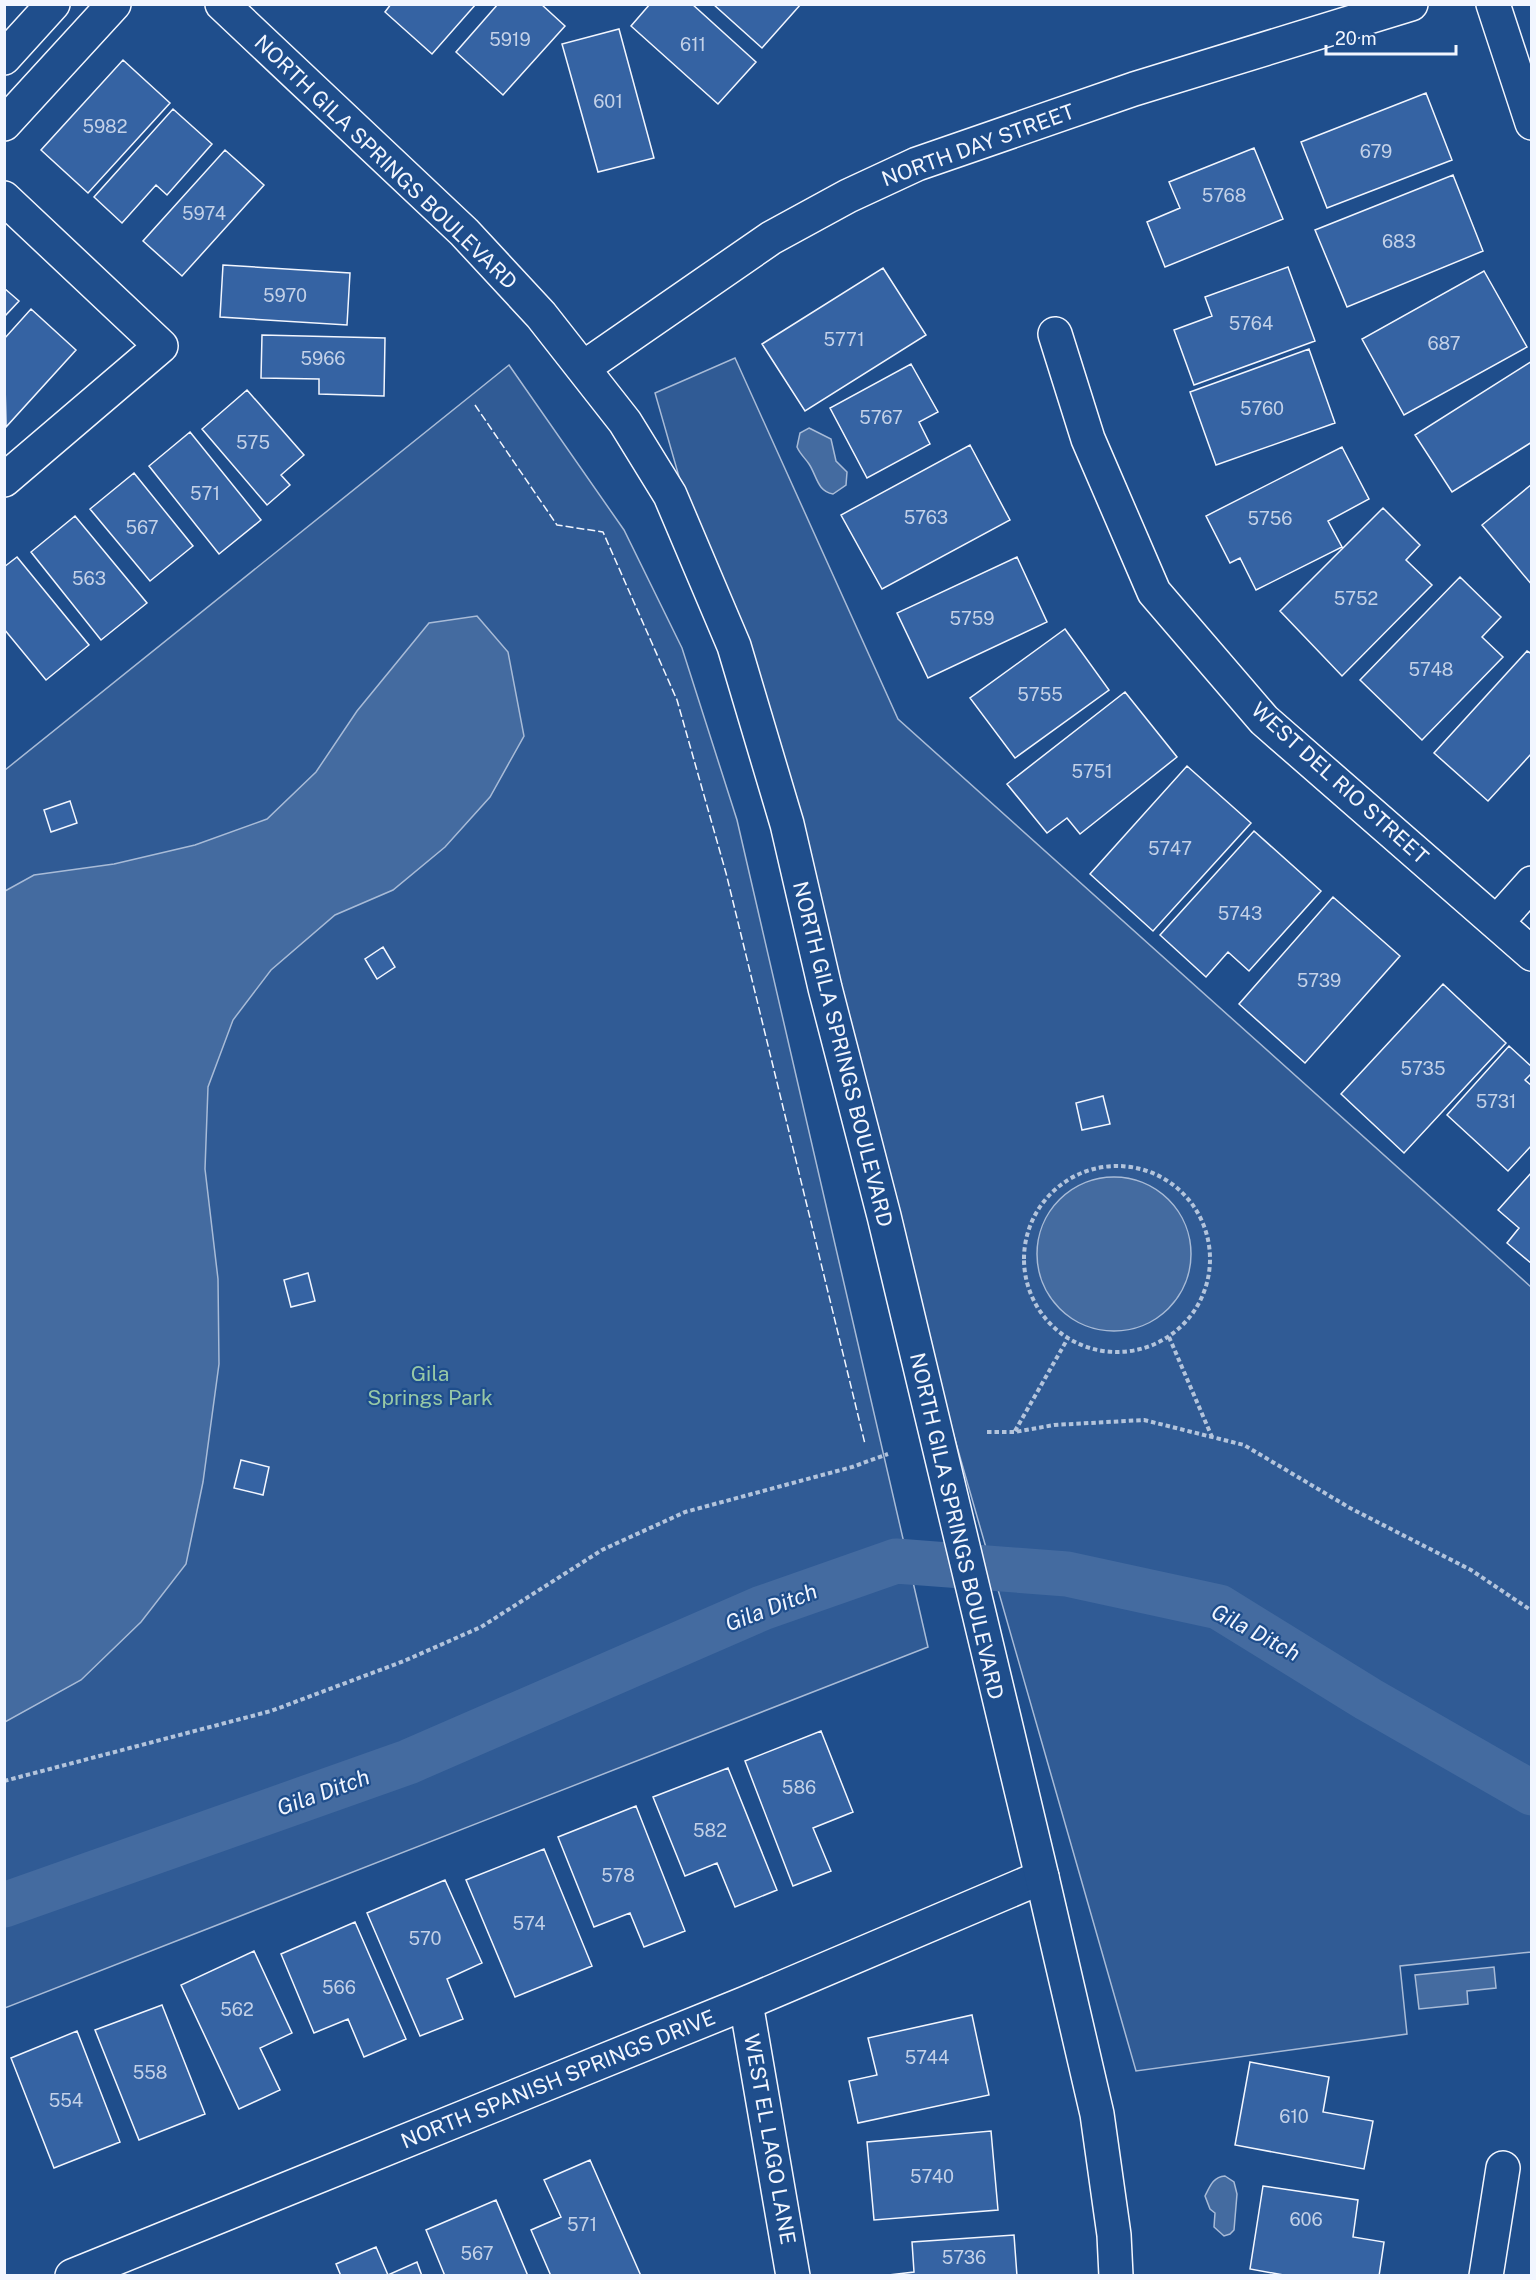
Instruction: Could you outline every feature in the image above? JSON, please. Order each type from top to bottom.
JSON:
[{"type":"street","points":[[4,58],[53,4]]},
{"type":"street","points":[[4,124],[114,4]]},
{"type":"street","name":"NORTH GILA SPRINGS BOULEVARD","points":[[222,4],[464,232],[541,315],[625,422],[670,495],[734,646],[787,824],[825,988],[884,1216],[961,1538],[971,1591],[1042,1877],[1097,2114],[1114,2235],[1116,2276]]},
{"type":"street","name":"NORTH DAY STREET","points":[[583,368],[771,238],[848,196],[917,164],[1134,89],[1411,4]]},
{"type":"street","points":[[1493,4],[1532,123]]},
{"type":"street","points":[[4,198],[161,346],[4,480]]},
{"type":"street","name":"WEST DEL RIO STREET","points":[[1056,334],[1088,439],[1154,592],[1264,720],[1532,954]]},
{"type":"street","points":[[1497,922],[1532,884]]},
{"type":"street","name":"NORTH SPANISH SPRINGS DRIVE","points":[[72,2276],[746,2003],[1042,1877]]},
{"type":"street","name":"WEST EL LAGO LANE","points":[[746,2003],[793,2276]]},
{"type":"street","points":[[1486,2276],[1503,2168]]},
{"type":"path","points":[[1110,1165],[1138,1167],[1165,1178],[1188,1197],[1205,1225],[1211,1256],[1207,1287],[1193,1315],[1169,1337],[1140,1350],[1108,1353],[1077,1344],[1052,1326],[1033,1300],[1024,1269],[1025,1238],[1037,1209],[1056,1187],[1081,1172],[1110,1165]]},
{"type":"path","points":[[1169,1337],[1212,1437]]},
{"type":"path","points":[[1015,1432],[1068,1338]]},
{"type":"path","points":[[987,1432],[1015,1432],[1054,1425],[1144,1420],[1244,1445],[1350,1508],[1471,1570],[1532,1611]]},
{"type":"path","points":[[4,1781],[271,1711],[404,1661],[481,1627],[602,1550],[685,1512],[852,1467],[888,1454]]},
{"type":"shaded area","points":[[735,358],[898,719],[1531,1287],[1531,1952],[1400,1966],[1407,2034],[1136,2071],[655,393]]},
{"type":"shaded area","name":"Gila Springs Park","points":[[509,365],[624,530],[682,648],[737,820],[928,1647],[5,2008],[5,770]]},
{"type":"shaded area","points":[[809,428],[831,439],[836,461],[847,472],[846,485],[833,494],[820,486],[797,447],[800,433]]},
{"type":"shaded area","points":[[477,616],[508,652],[524,736],[490,797],[445,847],[393,890],[335,915],[271,970],[233,1020],[208,1087],[205,1169],[218,1279],[219,1364],[203,1482],[186,1564],[141,1622],[81,1680],[5,1722],[5,891],[34,875],[114,864],[195,845],[267,819],[316,772],[357,711],[429,623]]},
{"type":"shaded area","points":[[1114,1177],[1143,1183],[1157,1190],[1168,1200],[1178,1211],[1185,1225],[1191,1254],[1185,1283],[1178,1297],[1168,1308],[1157,1318],[1143,1325],[1114,1331],[1085,1325],[1071,1318],[1060,1308],[1050,1297],[1043,1283],[1037,1254],[1043,1225],[1050,1211],[1060,1200],[1071,1190],[1085,1183]]},
{"type":"shaded area","points":[[1494,1967],[1496,1988],[1467,1991],[1468,2004],[1419,2009],[1415,1975]]},
{"type":"shaded area","points":[[1225,2176],[1234,2182],[1237,2194],[1234,2230],[1224,2236],[1214,2227],[1215,2213],[1210,2209],[1205,2196],[1215,2180]]},
{"type":"building","points":[[391,4],[476,4],[432,54],[385,12]]},
{"type":"building","points":[[498,4],[541,4],[565,26],[503,95],[456,52]]},
{"type":"building","points":[[650,4],[692,4],[756,62],[718,104],[631,26]]},
{"type":"building","points":[[713,4],[801,4],[762,48]]},
{"type":"building","points":[[619,29],[654,158],[598,172],[562,44]]},
{"type":"building","points":[[123,60],[170,103],[88,193],[41,150]]},
{"type":"building","points":[[1426,93],[1452,160],[1327,208],[1301,142]]},
{"type":"building","points":[[173,109],[212,144],[167,195],[156,185],[122,223],[94,197]]},
{"type":"building","points":[[1254,148],[1283,219],[1165,267],[1147,222],[1180,208],[1169,182]]},
{"type":"building","points":[[225,150],[264,185],[182,276],[143,241]]},
{"type":"building","points":[[1453,175],[1483,251],[1347,307],[1315,230]]},
{"type":"building","points":[[223,265],[350,273],[347,325],[220,317]]},
{"type":"building","points":[[1288,267],[1315,341],[1194,385],[1174,330],[1212,316],[1205,297]]},
{"type":"building","points":[[883,268],[926,335],[805,411],[762,344]]},
{"type":"building","points":[[1484,271],[1527,347],[1404,415],[1362,339]]},
{"type":"building","points":[[4,288],[19,301],[4,317]]},
{"type":"building","points":[[31,309],[76,350],[6,427],[4,339]]},
{"type":"building","points":[[262,335],[385,338],[384,396],[319,394],[319,379],[261,378]]},
{"type":"building","points":[[1309,349],[1335,423],[1216,465],[1190,392]]},
{"type":"building","points":[[1532,361],[1532,442],[1452,492],[1415,435]]},
{"type":"building","points":[[911,364],[938,412],[919,422],[930,444],[867,478],[830,408]]},
{"type":"building","points":[[247,390],[304,455],[281,475],[290,485],[267,505],[202,429]]},
{"type":"building","points":[[190,432],[261,520],[219,554],[149,466]]},
{"type":"building","points":[[970,445],[1010,520],[882,589],[841,515]]},
{"type":"building","points":[[1342,447],[1369,499],[1328,521],[1342,547],[1256,590],[1240,558],[1230,563],[1206,516]]},
{"type":"building","points":[[134,473],[193,546],[150,581],[90,509]]},
{"type":"building","points":[[1532,484],[1532,585],[1482,525]]},
{"type":"building","points":[[1383,508],[1420,545],[1406,560],[1432,585],[1342,676],[1280,611]]},
{"type":"building","points":[[75,516],[147,603],[101,640],[31,552]]},
{"type":"building","points":[[17,557],[89,645],[46,680],[4,629],[4,567]]},
{"type":"building","points":[[1017,557],[1047,622],[928,678],[897,613]]},
{"type":"building","points":[[1460,577],[1501,617],[1482,637],[1503,657],[1422,740],[1360,680]]},
{"type":"building","points":[[1065,629],[1109,690],[1015,758],[970,698]]},
{"type":"building","points":[[1527,651],[1532,654],[1532,753],[1488,801],[1434,753]]},
{"type":"building","points":[[1125,692],[1177,757],[1080,834],[1067,818],[1047,833],[1007,784]]},
{"type":"building","points":[[1187,766],[1251,823],[1153,931],[1090,874]]},
{"type":"building","points":[[70,801],[77,823],[51,832],[44,810]]},
{"type":"building","points":[[1254,831],[1321,891],[1249,971],[1228,952],[1206,977],[1160,935]]},
{"type":"building","points":[[1333,897],[1400,956],[1305,1063],[1239,1004]]},
{"type":"building","points":[[383,947],[395,967],[377,979],[365,959]]},
{"type":"building","points":[[1443,984],[1506,1043],[1404,1153],[1341,1094]]},
{"type":"building","points":[[1509,1046],[1532,1067],[1532,1073],[1525,1080],[1532,1086],[1532,1145],[1508,1171],[1447,1115]]},
{"type":"building","points":[[1103,1096],[1110,1124],[1082,1130],[1076,1103]]},
{"type":"building","points":[[1532,1172],[1532,1264],[1507,1243],[1519,1228],[1498,1210]]},
{"type":"building","points":[[308,1273],[315,1301],[291,1307],[284,1280]]},
{"type":"building","points":[[241,1460],[269,1467],[263,1495],[234,1488]]},
{"type":"building","points":[[821,1731],[853,1812],[813,1828],[831,1871],[793,1886],[745,1761]]},
{"type":"building","points":[[728,1768],[777,1890],[735,1907],[717,1863],[685,1876],[653,1797]]},
{"type":"building","points":[[636,1806],[685,1931],[644,1947],[630,1913],[594,1927],[558,1837]]},
{"type":"building","points":[[544,1849],[592,1966],[515,1997],[466,1880]]},
{"type":"building","points":[[445,1880],[482,1963],[447,1979],[463,2019],[420,2036],[367,1913]]},
{"type":"building","points":[[355,1922],[406,2039],[364,2057],[348,2019],[314,2033],[281,1954]]},
{"type":"building","points":[[254,1951],[292,2033],[260,2048],[280,2090],[239,2109],[181,1985]]},
{"type":"building","points":[[162,2005],[205,2114],[139,2140],[95,2030]]},
{"type":"building","points":[[972,2015],[989,2095],[858,2123],[849,2081],[877,2075],[868,2038]]},
{"type":"building","points":[[77,2031],[120,2142],[54,2168],[11,2058]]},
{"type":"building","points":[[1250,2062],[1329,2077],[1323,2112],[1373,2121],[1364,2169],[1235,2145]]},
{"type":"building","points":[[991,2131],[998,2210],[874,2220],[867,2142]]},
{"type":"building","points":[[590,2160],[641,2276],[551,2276],[531,2230],[561,2217],[544,2180]]},
{"type":"building","points":[[1263,2186],[1358,2200],[1353,2237],[1384,2242],[1379,2276],[1289,2276],[1250,2269]]},
{"type":"building","points":[[496,2200],[528,2276],[445,2276],[426,2230]]},
{"type":"building","points":[[1014,2235],[1017,2276],[880,2276],[914,2272],[912,2242]]},
{"type":"building","points":[[376,2247],[388,2275],[417,2262],[422,2276],[341,2276],[336,2264]]},
{"type":"waterway","name":"Gila Ditch","points":[[4,1905],[408,1762],[762,1608],[896,1561],[1067,1574],[1219,1607],[1368,1699],[1532,1793]]},
{"type":"fence","points":[[475,405],[557,525],[603,532],[677,700],[726,873],[865,1444]]}]
